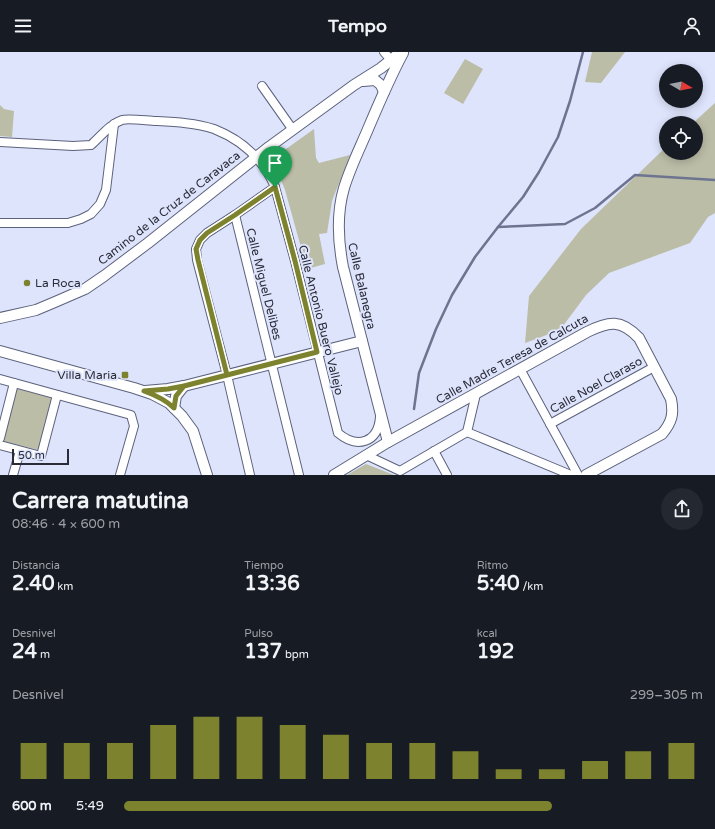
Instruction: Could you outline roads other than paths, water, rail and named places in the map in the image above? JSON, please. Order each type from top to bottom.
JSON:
[{"type":"street","points":[[384,52],[391,60]]},
{"type":"street","name":"Camino de la Cruz de Caravaca","points":[[0,318],[36,310],[85,289],[148,243],[256,156],[391,60],[400,52]]},
{"type":"street","name":"Calle Balanegra","points":[[388,442],[380,416],[338,239],[339,215],[346,182],[384,92],[403,52]]},
{"type":"street","points":[[354,85],[364,80],[375,80],[381,85],[384,92]]},
{"type":"street","points":[[262,86],[293,130]]},
{"type":"street","name":"Calle Antonio Buero Vallejo","points":[[114,124],[123,120],[198,125],[213,129],[244,147],[256,156],[270,176],[275,187],[338,433],[350,441],[364,442],[376,433],[380,426],[380,416]]},
{"type":"street","points":[[0,142],[73,146],[91,145],[114,124]]},
{"type":"street","points":[[0,223],[68,223],[91,214],[100,204],[106,190],[114,124]]},
{"type":"street","points":[[250,475],[196,249],[200,240],[207,233],[275,187]]},
{"type":"street","name":"Calle Miguel Delibes","points":[[235,215],[298,474]]},
{"type":"street","name":"Calle Madre Teresa de Calcuta","points":[[334,475],[388,442],[600,325],[613,323],[625,326],[639,338],[672,399],[673,408],[669,426],[662,434],[586,475]]},
{"type":"street","points":[[144,391],[184,386],[362,341]]},
{"type":"street","points":[[0,351],[144,391],[169,403],[182,416],[193,431],[207,475]]},
{"type":"street","name":"Calle Noel Claraso","points":[[550,424],[654,367]]},
{"type":"street","points":[[520,369],[578,475]]},
{"type":"street","points":[[0,380],[131,415],[134,426],[120,475]]},
{"type":"street","points":[[0,438],[14,383]]},
{"type":"street","points":[[174,408],[176,396],[184,386]]},
{"type":"street","points":[[366,455],[400,473],[467,432],[476,394]]},
{"type":"street","points":[[0,445],[41,456],[57,395]]},
{"type":"street","points":[[162,399],[168,399],[176,396]]},
{"type":"street","points":[[467,432],[571,475]]},
{"type":"street","points":[[13,475],[20,451]]},
{"type":"street","points":[[434,451],[447,475]]},
{"type":"waterway","points":[[498,227],[523,197],[539,172],[558,137],[570,101],[583,52]]},
{"type":"waterway","points":[[414,409],[419,373],[436,329],[452,295],[475,257],[498,227],[565,224],[595,208],[635,175],[715,180]]},
{"type":"place","name":"La Roca","points":[[27,283]]},
{"type":"place","name":"Villa Maria","points":[[125,375]]}]
